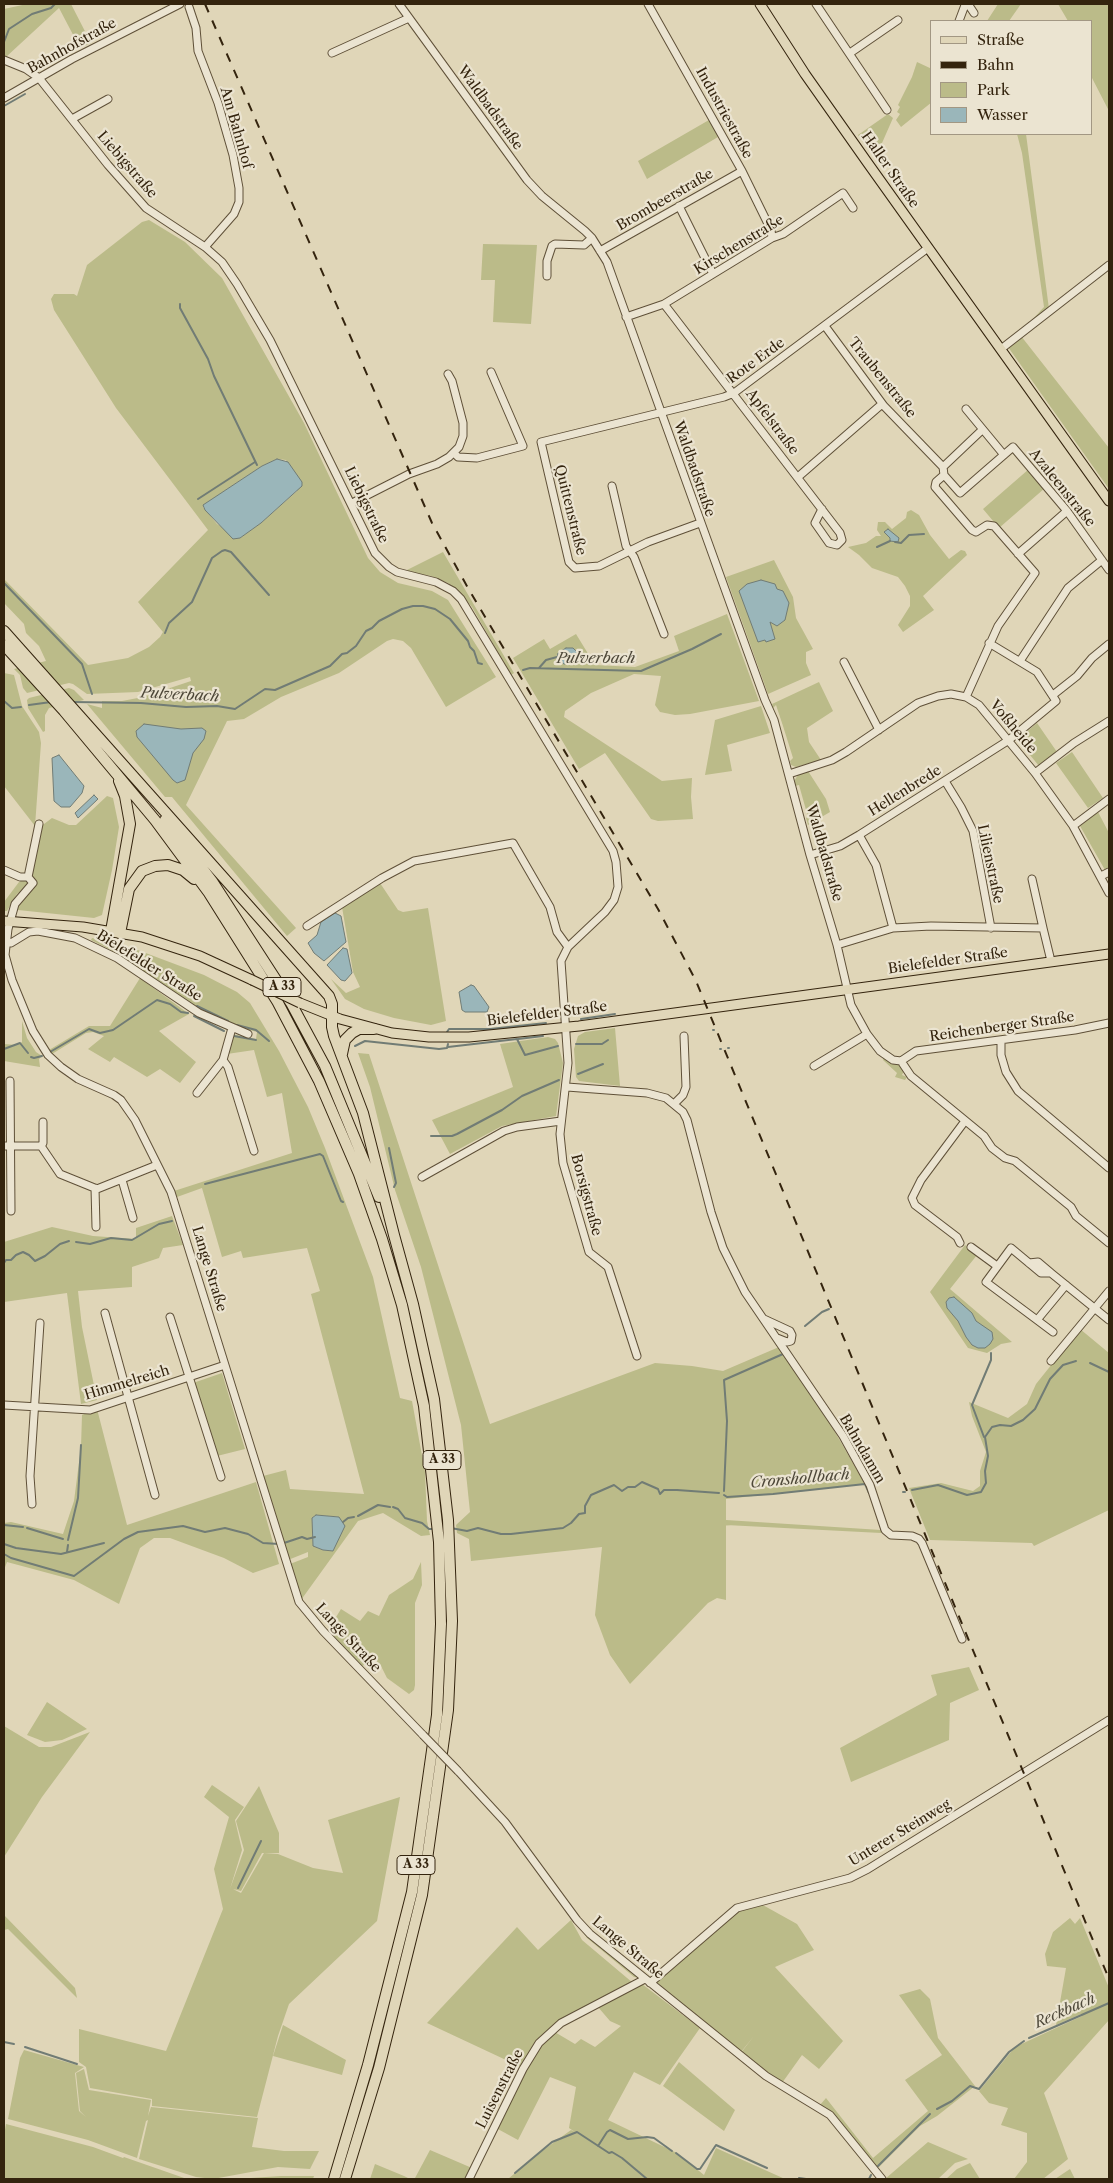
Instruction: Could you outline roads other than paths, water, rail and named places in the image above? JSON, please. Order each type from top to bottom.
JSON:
[{"type":"highway","name":"A 33","points":[[4,631],[27,663],[123,766],[212,881],[291,1003],[324,1066],[343,1108],[394,1235],[413,1304],[434,1400],[444,1542],[452,1621],[448,1716],[422,1895],[378,2068],[345,2179]]},
{"type":"highway","name":"A 33","points":[[4,645],[27,663]]},
{"type":"highway","name":"A 33","points":[[69,709],[100,753],[155,820],[209,893],[281,1008],[318,1081],[359,1174],[382,1239],[402,1305],[424,1406],[443,1520]]},
{"type":"highway","points":[[100,753],[121,785],[130,824],[116,932]]},
{"type":"highway","points":[[123,766],[323,988],[331,1000],[334,1036],[369,1132],[394,1235]]},
{"type":"highway","points":[[116,932],[129,889],[137,876],[148,868],[162,865],[178,868],[188,873],[209,893]]},
{"type":"highway","points":[[342,1054],[345,1040],[352,1033],[359,1029],[374,1029]]},
{"type":"highway","name":"A 33","points":[[334,2179],[368,2065],[412,1892],[437,1715],[444,1542]]},
{"type":"main road","name":"Haller Straße","points":[[760,4],[805,74],[1109,501]]},
{"type":"main road","name":"Bielefelder Straße","points":[[7,921],[83,927],[116,932],[184,950],[331,1016],[374,1029],[408,1035],[451,1037],[487,1036],[566,1027],[1109,954]]},
{"type":"street","name":"Bahnhofstraße","points":[[4,98],[72,59],[180,4]]},
{"type":"street","name":"Waldbadstraße","points":[[399,4],[527,180],[542,196],[575,221],[592,238],[607,262],[700,523],[774,720],[810,855],[837,944],[851,1005],[867,1034],[886,1056],[902,1061]]},
{"type":"street","name":"Industriestraße","points":[[648,4],[742,171],[771,230],[772,238]]},
{"type":"street","points":[[816,4],[888,110]]},
{"type":"street","points":[[959,20],[968,4],[974,13]]},
{"type":"street","name":"Am Bahnhof","points":[[189,7],[196,28],[198,51],[218,103],[233,155],[239,202],[234,214],[205,247]]},
{"type":"street","points":[[332,53],[409,18]]},
{"type":"street","points":[[850,53],[898,20]]},
{"type":"street","points":[[4,60],[26,69],[39,78]]},
{"type":"street","name":"Liebigstraße","points":[[39,78],[134,197],[154,215],[205,247],[222,262],[270,340],[352,503],[371,545],[381,560],[397,572],[445,586],[461,599],[613,851],[618,887],[614,900],[605,912],[568,947]]},
{"type":"street","points":[[72,119],[108,98]]},
{"type":"street","name":"Brombeerstraße","points":[[600,251],[742,171]]},
{"type":"street","name":"Kirschenstraße","points":[[626,317],[664,304],[772,238],[784,234],[843,193],[853,208]]},
{"type":"street","points":[[679,206],[713,274]]},
{"type":"street","points":[[547,276],[547,261],[552,246],[555,244],[584,245],[592,238]]},
{"type":"street","name":"Rote Erde","points":[[541,442],[734,393],[928,248]]},
{"type":"street","points":[[1001,349],[1109,265]]},
{"type":"street","name":"Apfelstraße","points":[[664,304],[734,393],[842,535],[842,540],[837,545],[830,543],[815,523],[822,509]]},
{"type":"street","name":"Traubenstraße","points":[[825,326],[882,404],[943,471],[960,493],[1004,455]]},
{"type":"street","points":[[454,453],[458,456],[477,458],[523,446],[491,372]]},
{"type":"street","points":[[352,503],[409,474],[437,464],[454,453],[459,447],[463,436],[463,423],[452,381],[448,374]]},
{"type":"street","points":[[798,478],[882,404]]},
{"type":"street","points":[[966,409],[1004,455]]},
{"type":"street","points":[[789,774],[832,760],[918,703],[930,698],[951,694],[966,697],[989,643],[1034,573],[994,526],[987,526],[976,532],[935,484],[943,471],[982,430]]},
{"type":"street","name":"Quittenstraße","points":[[541,442],[571,566],[579,569],[590,568],[700,523]]},
{"type":"street","name":"Azaleenstraße","points":[[1004,455],[1013,447],[1067,511],[1109,570]]},
{"type":"street","points":[[612,486],[626,546],[634,557],[664,634]]},
{"type":"street","points":[[1018,554],[1067,511]]},
{"type":"street","points":[[1020,661],[1068,588],[1102,560]]},
{"type":"street","points":[[989,643],[1037,672],[1052,695],[1077,676],[1092,658],[1109,644]]},
{"type":"street","points":[[844,662],[879,730]]},
{"type":"street","name":"Hellenbrede","points":[[810,855],[840,846],[1009,740],[1056,701],[1052,695]]},
{"type":"street","name":"Voßheide","points":[[966,697],[979,705],[1035,773],[1073,826],[1109,894]]},
{"type":"street","points":[[1035,773],[1074,743],[1109,721]]},
{"type":"street","name":"Lilienstraße","points":[[945,781],[973,831],[991,928]]},
{"type":"street","points":[[1073,826],[1109,800]]},
{"type":"street","points":[[4,870],[20,877],[28,876],[38,824]]},
{"type":"street","points":[[859,835],[876,865],[893,928]]},
{"type":"street","points":[[307,926],[382,878],[414,861],[513,843],[550,907],[557,932],[568,947],[562,956],[561,965],[566,1027]]},
{"type":"street","points":[[1101,876],[1109,872]]},
{"type":"street","name":"Lange Straße","points":[[28,876],[32,880],[32,886],[18,900],[7,921],[5,943],[8,969],[33,1031],[42,1047],[51,1058],[74,1076],[121,1100],[135,1120],[157,1165],[176,1208],[299,1602],[309,1616],[505,1822],[577,1920],[590,1934],[766,2076],[830,2115],[882,2179]]},
{"type":"street","points":[[1032,879],[1051,961]]},
{"type":"street","points":[[837,944],[893,928],[931,926],[1043,928]]},
{"type":"street","name":"Bielefelder Straße","points":[[5,943],[11,943],[29,932],[38,931],[76,938],[117,958],[174,998],[232,1028],[248,1034]]},
{"type":"street","name":"Reichenberger Straße","points":[[902,1061],[916,1051],[1001,1041],[1109,1023]]},
{"type":"street","name":"Borsigstraße","points":[[566,1027],[568,1063],[560,1134],[563,1163],[588,1252],[608,1267],[637,1356]]},
{"type":"street","points":[[197,1093],[223,1060],[232,1028]]},
{"type":"street","points":[[814,1066],[867,1034]]},
{"type":"street","points":[[566,1087],[647,1093],[666,1098],[674,1104],[683,1096],[686,1087],[684,1036]]},
{"type":"street","points":[[1001,1041],[1001,1055],[1006,1072],[1018,1091],[1109,1168]]},
{"type":"street","points":[[223,1060],[228,1067],[254,1151]]},
{"type":"street","points":[[902,1061],[911,1076],[984,1136],[992,1148],[1005,1158],[1015,1161],[1071,1207],[1076,1216],[1109,1243]]},
{"type":"street","points":[[10,1081],[7,1146],[11,1210]]},
{"type":"street","name":"Bahndamm","points":[[674,1104],[687,1120],[712,1212],[724,1248],[745,1292],[852,1453],[870,1485],[885,1530],[891,1535],[912,1536],[919,1539],[922,1543],[962,1638]]},
{"type":"street","points":[[960,1243],[957,1237],[920,1209],[912,1198],[921,1180],[966,1121]]},
{"type":"street","points":[[41,1146],[44,1142],[43,1122]]},
{"type":"street","points":[[422,1177],[504,1131],[536,1124],[561,1122]]},
{"type":"street","points":[[7,1146],[41,1146]]},
{"type":"street","points":[[41,1146],[60,1174],[99,1189],[157,1165]]},
{"type":"street","points":[[122,1180],[133,1218]]},
{"type":"street","points":[[95,1188],[96,1227]]},
{"type":"street","points":[[971,1247],[997,1266]]},
{"type":"street","points":[[1053,1332],[986,1282],[1011,1248],[1041,1273],[1051,1273],[1109,1320]]},
{"type":"street","points":[[1037,1320],[1066,1285]]},
{"type":"street","points":[[1052,1360],[1109,1291]]},
{"type":"street","points":[[105,1313],[155,1495]]},
{"type":"street","points":[[170,1317],[221,1477]]},
{"type":"street","points":[[763,1319],[790,1331],[792,1335],[791,1341],[788,1342],[776,1338]]},
{"type":"street","points":[[32,1504],[30,1476],[40,1323]]},
{"type":"street","name":"Himmelreich","points":[[4,1405],[83,1411],[225,1365]]},
{"type":"street","name":"Unterer Steinweg","points":[[647,1981],[737,1908],[850,1878],[868,1870],[1109,1720]]},
{"type":"street","name":"Luisenstraße","points":[[469,2179],[523,2069],[539,2043],[561,2022],[647,1981]]},
{"type":"water","points":[[277,459],[288,462],[302,482],[302,486],[261,523],[240,538],[233,539],[205,510],[203,505],[262,466]]},
{"type":"water","points":[[888,529],[899,538],[898,542],[890,541],[890,538],[884,532]]},
{"type":"water","points":[[761,580],[775,584],[777,589],[783,591],[789,603],[785,620],[777,626],[770,622],[775,639],[766,642],[765,640],[758,642],[739,591],[747,584]]},
{"type":"water","points":[[566,648],[573,648],[577,652],[577,658],[574,663],[564,664],[557,659],[558,653]]},
{"type":"water","points":[[144,724],[181,729],[202,728],[206,731],[204,739],[193,753],[185,780],[177,783],[173,780],[137,737],[136,731]]},
{"type":"water","points":[[59,755],[84,786],[82,793],[70,807],[61,807],[54,801],[52,758]]},
{"type":"water","points":[[94,795],[98,799],[78,818],[75,813]]},
{"type":"water","points":[[335,913],[341,916],[346,942],[324,961],[314,953],[308,943],[317,935],[321,922]]},
{"type":"water","points":[[343,948],[347,949],[352,973],[345,981],[341,980],[327,965]]},
{"type":"water","points":[[471,985],[474,986],[489,1007],[487,1012],[465,1012],[462,1010],[459,992]]},
{"type":"water","points":[[954,1297],[972,1313],[976,1321],[992,1332],[993,1339],[985,1348],[978,1348],[972,1345],[958,1321],[947,1308],[946,1302],[949,1298]]},
{"type":"water","points":[[316,1515],[339,1517],[345,1526],[333,1551],[313,1546],[312,1518]]},
{"type":"waterway","points":[[4,42],[9,29],[32,14],[51,8],[55,4]]},
{"type":"waterway","points":[[4,106],[25,94]]},
{"type":"waterway","points":[[180,304],[180,308],[208,359],[214,376],[257,465]]},
{"type":"waterway","points":[[198,499],[255,462]]},
{"type":"waterway","points":[[895,542],[901,543],[909,535],[924,534]]},
{"type":"waterway","name":"Pulverbach","points":[[877,547],[890,541]]},
{"type":"waterway","points":[[165,633],[169,623],[192,602],[212,558],[222,551],[231,552],[269,595]]},
{"type":"waterway","points":[[4,583],[82,664],[92,694]]},
{"type":"waterway","name":"Pulverbach","points":[[73,702],[141,703],[186,707],[217,706],[235,709],[265,689],[275,690],[330,666],[342,654],[347,653],[356,646],[366,631],[379,621],[402,609],[413,606],[435,609],[450,619],[468,641],[478,663],[482,664]]},
{"type":"waterway","name":"Pulverbach","points":[[523,670],[530,668],[641,671],[721,634]]},
{"type":"waterway","points":[[539,668],[546,660],[557,657]]},
{"type":"waterway","name":"Pulverbach","points":[[4,701],[12,708],[21,707]]},
{"type":"waterway","name":"Pulverbach","points":[[29,705],[51,702]]},
{"type":"waterway","points":[[50,1052],[89,1029],[100,1033],[113,1030],[157,1000],[170,1004],[181,1012],[188,1013]]},
{"type":"waterway","points":[[197,1006],[228,1021]]},
{"type":"waterway","points":[[581,1019],[615,1014]]},
{"type":"waterway","points":[[194,1016],[224,1031]]},
{"type":"waterway","points":[[447,1032],[449,1029],[490,1029],[546,1023]]},
{"type":"waterway","points":[[237,1025],[256,1030],[269,1041]]},
{"type":"waterway","points":[[234,1036],[256,1040]]},
{"type":"waterway","points":[[518,1039],[543,1036]]},
{"type":"waterway","points":[[448,1047],[517,1039],[525,1055],[558,1046]]},
{"type":"waterway","points":[[576,1044],[602,1044],[608,1040]]},
{"type":"waterway","points":[[355,1046],[365,1041],[439,1049],[447,1048],[448,1044]]},
{"type":"waterway","points":[[4,1049],[20,1043],[28,1053]]},
{"type":"waterway","points":[[31,1057],[42,1056]]},
{"type":"waterway","points":[[578,1074],[603,1064]]},
{"type":"waterway","points":[[431,1136],[452,1136],[457,1134],[502,1110],[522,1096],[559,1080]]},
{"type":"waterway","points":[[389,1148],[396,1183],[394,1187]]},
{"type":"waterway","points":[[205,1184],[320,1154],[323,1156],[343,1202]]},
{"type":"waterway","points":[[76,1242],[90,1244],[111,1238],[132,1240],[159,1224],[172,1221]]},
{"type":"waterway","points":[[4,1263],[6,1260],[11,1260],[23,1252],[35,1261],[60,1244],[69,1241]]},
{"type":"waterway","points":[[805,1326],[822,1312],[829,1309]]},
{"type":"waterway","points":[[984,1437],[972,1405],[991,1360],[991,1353]]},
{"type":"waterway","points":[[724,1491],[727,1421],[724,1380],[783,1354]]},
{"type":"waterway","name":"Cronshollbach","points":[[912,1490],[938,1485],[967,1495],[981,1492],[986,1483],[985,1471],[988,1456],[985,1437],[992,1427],[1000,1425],[1011,1426],[1023,1420],[1035,1409],[1050,1379],[1063,1365],[1076,1361]]},
{"type":"waterway","name":"Cronshollbach","points":[[1090,1363],[1109,1372]]},
{"type":"waterway","points":[[68,1540],[78,1498],[81,1445]]},
{"type":"waterway","name":"Cronshollbach","points":[[451,1528],[467,1531],[478,1528],[501,1534],[563,1528],[571,1523],[579,1514],[585,1513],[585,1506],[591,1495],[614,1485],[622,1491],[628,1487],[635,1487],[642,1482],[658,1489],[660,1494],[664,1490],[719,1493]]},
{"type":"waterway","name":"Cronshollbach","points":[[724,1495],[727,1497],[773,1494],[865,1484],[869,1493]]},
{"type":"waterway","name":"Cronshollbach","points":[[358,1516],[378,1505],[390,1507]]},
{"type":"waterway","name":"Cronshollbach","points":[[393,1507],[398,1509],[405,1518],[422,1523],[429,1529],[434,1529]]},
{"type":"waterway","name":"Cronshollbach","points":[[343,1522],[348,1518],[354,1517]]},
{"type":"waterway","points":[[4,1525],[23,1527]]},
{"type":"waterway","name":"Cronshollbach","points":[[4,1554],[11,1558],[74,1576],[124,1539],[138,1532],[183,1526],[205,1532],[225,1528],[248,1534],[263,1543],[279,1544]]},
{"type":"waterway","points":[[27,1528],[63,1539]]},
{"type":"waterway","name":"Cronshollbach","points":[[284,1543],[302,1537],[307,1539],[315,1537]]},
{"type":"waterway","points":[[4,1544],[16,1548],[61,1554],[104,1543]]},
{"type":"waterway","points":[[67,1552],[68,1545]]},
{"type":"waterway","points":[[238,1888],[261,1841]]},
{"type":"waterway","name":"Reckbach","points":[[1029,2038],[1109,2003]]},
{"type":"waterway","name":"Reckbach","points":[[937,2109],[952,2101],[970,2086],[979,2089],[1009,2052],[1024,2041]]},
{"type":"waterway","points":[[4,2042],[14,2044]]},
{"type":"waterway","points":[[25,2047],[77,2064]]},
{"type":"waterway","name":"Reckbach","points":[[878,2166],[930,2114]]},
{"type":"waterway","points":[[598,2146],[610,2130],[628,2139],[654,2138],[672,2151]]},
{"type":"waterway","name":"Reckbach","points":[[515,2173],[552,2142],[577,2132],[609,2153],[612,2152],[622,2158],[647,2179]]},
{"type":"waterway","points":[[676,2153],[697,2169],[700,2169],[716,2145],[767,2168]]},
{"type":"waterway","name":"Reckbach","points":[[869,2179],[871,2175]]},
{"type":"waterway","points":[[799,2178],[806,2179]]},
{"type":"railway","points":[[205,4],[432,523],[468,588],[658,909],[696,981],[1109,1979]]}]
